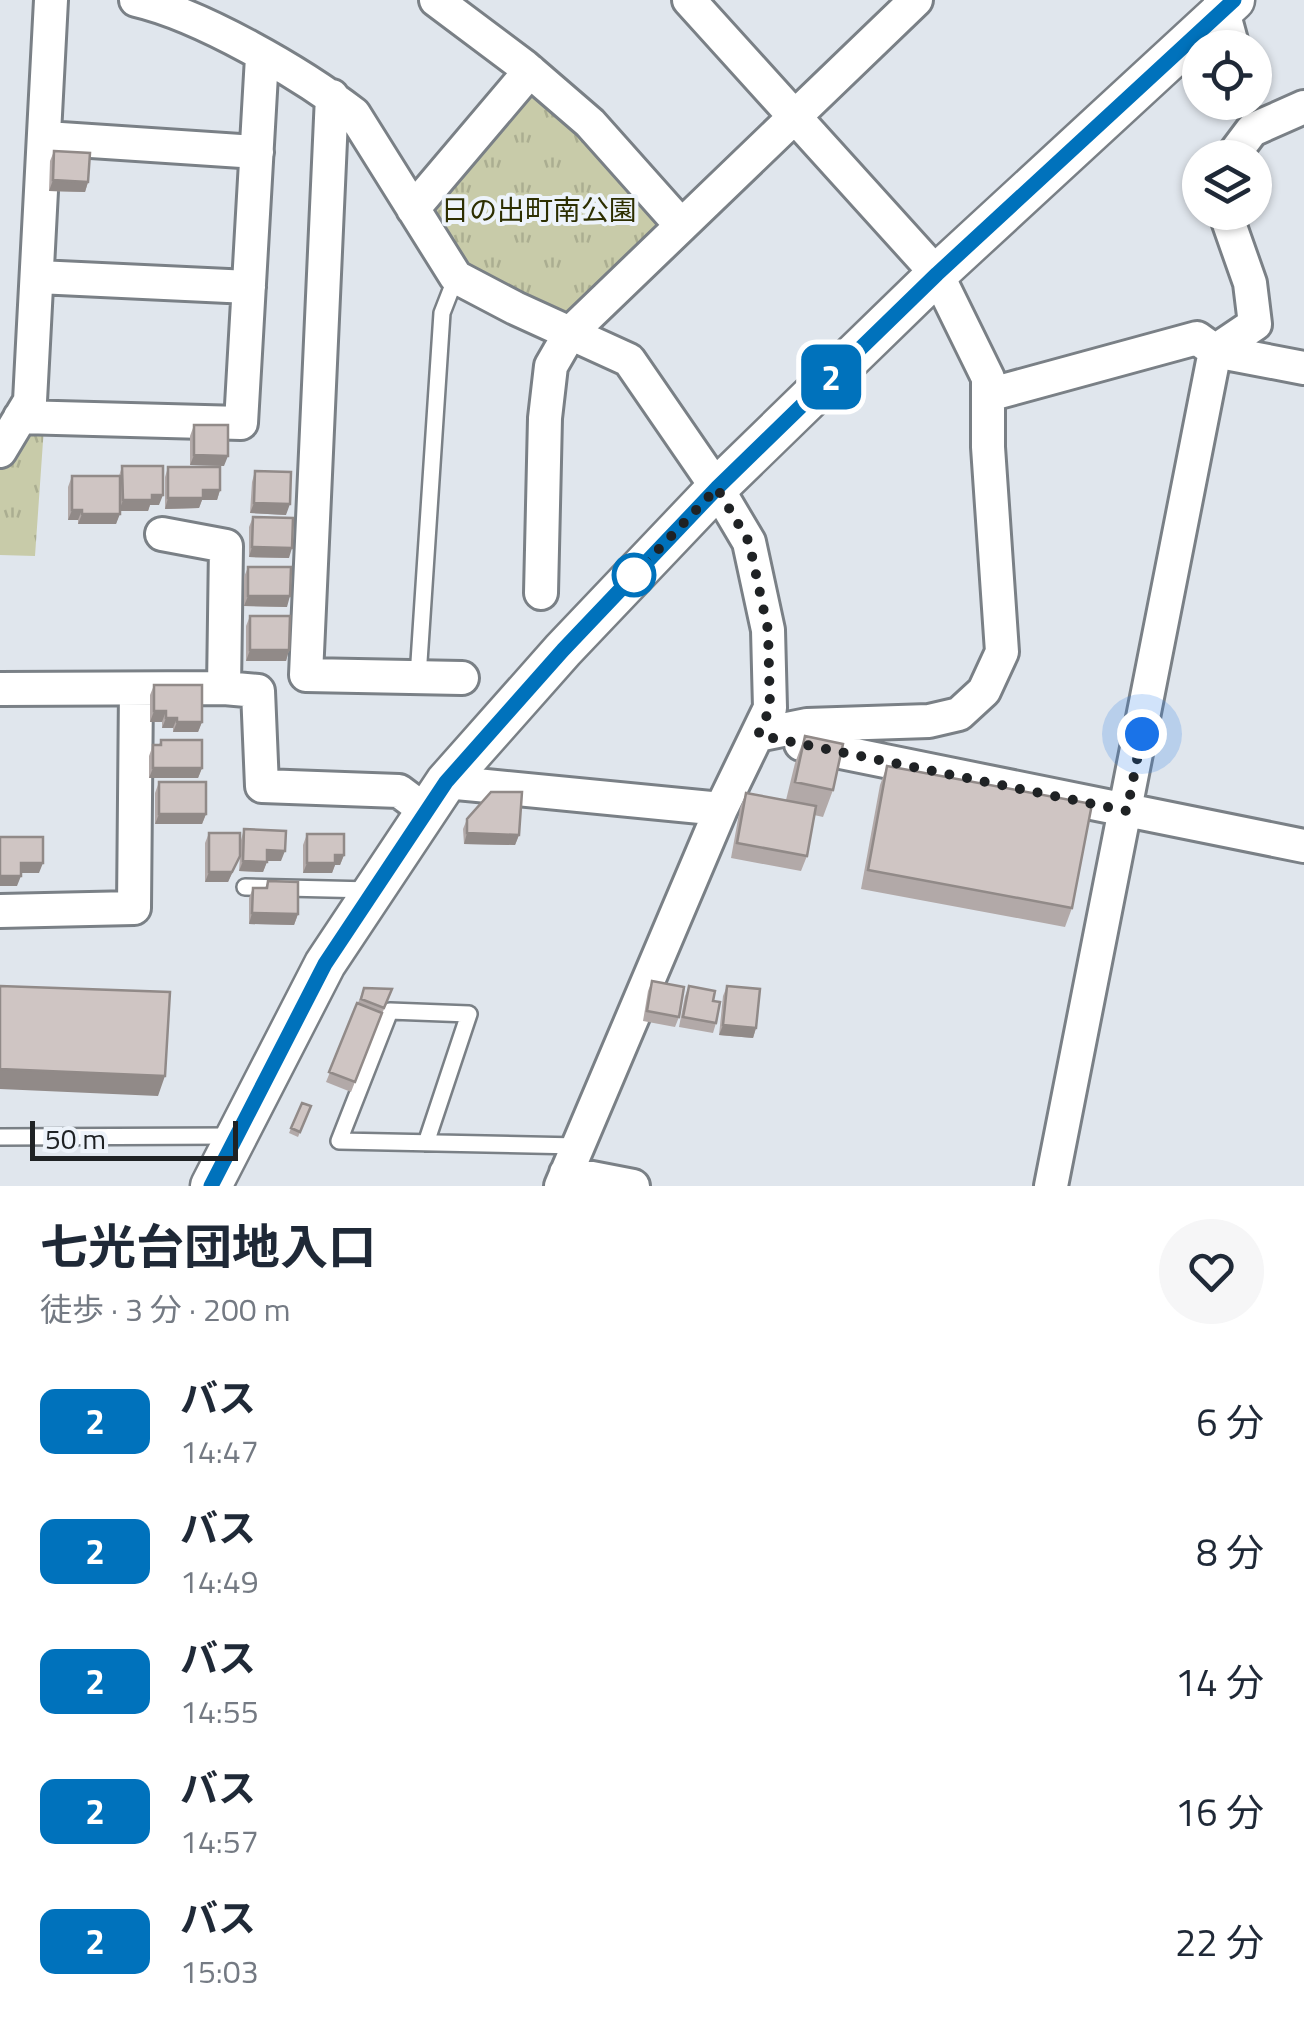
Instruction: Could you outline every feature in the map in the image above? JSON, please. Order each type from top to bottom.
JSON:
[{"type":"street","points":[[0,451],[30,401],[50,0]]},
{"type":"street","points":[[136,0],[164,6],[262,57],[332,96],[354,114],[456,277],[629,360],[717,488],[749,542],[768,630],[770,708],[720,809],[569,1168],[633,1186]]},
{"type":"street","points":[[436,0],[590,123],[680,224]]},
{"type":"street","points":[[689,0],[937,274],[988,378],[988,447],[1002,652],[984,691],[959,714],[929,721],[807,724],[758,735]]},
{"type":"street","points":[[541,593],[545,418],[552,366],[570,333],[916,0]]},
{"type":"street","points":[[211,1186],[325,964],[436,797],[563,650],[717,488],[937,274],[1228,14]]},
{"type":"street","points":[[20,417],[242,423],[262,57]]},
{"type":"street","points":[[413,208],[530,72]]},
{"type":"street","points":[[332,96],[306,675],[462,678]]},
{"type":"street","points":[[1272,112],[1304,107]]},
{"type":"street","points":[[46,138],[257,152]]},
{"type":"street","points":[[1050,1186],[1215,351],[1255,324],[1250,283],[1231,230]]},
{"type":"street","points":[[38,277],[249,287]]},
{"type":"street","points":[[988,395],[1197,338],[1215,351],[1304,368]]},
{"type":"street","points":[[162,534],[226,546],[224,688]]},
{"type":"street","points":[[0,911],[134,908],[136,688]]},
{"type":"street","points":[[0,690],[258,691],[262,786],[720,809]]},
{"type":"street","points":[[758,735],[1304,846]]},
{"type":"lane","points":[[418,677],[442,313],[456,277]]},
{"type":"lane","points":[[245,886],[374,890]]},
{"type":"lane","points":[[426,1143],[469,1014],[390,1011],[339,1142],[426,1143],[569,1168]]},
{"type":"lane","points":[[0,1137],[235,1136]]},
{"type":"green space","name":"日の出町南公園","points":[[530,84],[669,223],[567,323],[460,268],[423,210]]},
{"type":"green space","points":[[24,424],[44,427],[35,556],[0,555],[0,465]]},
{"type":"building","points":[[54,151],[90,153],[88,182],[53,180]]},
{"type":"building","points":[[194,425],[228,425],[228,456],[194,455]]},
{"type":"building","points":[[122,466],[163,466],[163,495],[152,495],[152,500],[123,500]]},
{"type":"building","points":[[168,467],[220,467],[220,490],[203,490],[203,498],[168,498]]},
{"type":"building","points":[[255,471],[291,472],[290,504],[254,503]]},
{"type":"building","points":[[72,476],[120,476],[120,514],[82,514],[82,510],[72,510]]},
{"type":"building","points":[[253,517],[293,518],[292,548],[252,547]]},
{"type":"building","points":[[248,567],[291,567],[290,596],[248,596]]},
{"type":"building","points":[[250,616],[290,616],[289,650],[250,650]]},
{"type":"building","points":[[154,685],[202,685],[202,722],[177,722],[177,718],[166,718],[166,711],[154,711]]},
{"type":"building","points":[[805,736],[843,744],[833,790],[795,782]]},
{"type":"building","points":[[161,740],[202,740],[202,768],[153,768],[153,745],[161,745]]},
{"type":"building","points":[[887,766],[1092,804],[1072,908],[868,870]]},
{"type":"building","points":[[159,782],[206,782],[206,814],[159,814]]},
{"type":"building","points":[[491,792],[522,792],[519,835],[467,833],[467,819]]},
{"type":"building","points":[[746,793],[816,806],[807,856],[737,843]]},
{"type":"building","points":[[244,829],[286,831],[285,851],[267,850],[267,862],[243,861]]},
{"type":"building","points":[[209,833],[240,833],[240,856],[232,872],[209,872]]},
{"type":"building","points":[[307,834],[344,834],[344,855],[335,855],[335,863],[307,863]]},
{"type":"building","points":[[0,837],[43,837],[43,863],[21,863],[21,876],[0,876]]},
{"type":"building","points":[[268,881],[298,882],[298,914],[252,913],[253,888],[267,888]]},
{"type":"building","points":[[652,981],[684,987],[679,1017],[647,1011]]},
{"type":"building","points":[[0,986],[170,992],[165,1076],[0,1069]]},
{"type":"building","points":[[689,986],[715,991],[713,1001],[720,1002],[716,1023],[683,1017]]},
{"type":"building","points":[[727,986],[760,989],[756,1028],[723,1025]]},
{"type":"building","points":[[364,988],[392,989],[384,1008],[361,999]]},
{"type":"building","points":[[357,1003],[382,1013],[355,1082],[329,1072]]},
{"type":"building","points":[[302,1103],[311,1106],[300,1132],[291,1128]]},
{"type":"bus line","name":"2","points":[[211,1186],[325,964],[446,782],[563,650],[717,488],[937,274],[1234,0]]},
{"type":"route","points":[[634,575],[717,488],[749,542],[768,630],[770,708],[758,735],[1127,811],[1142,734]]}]
